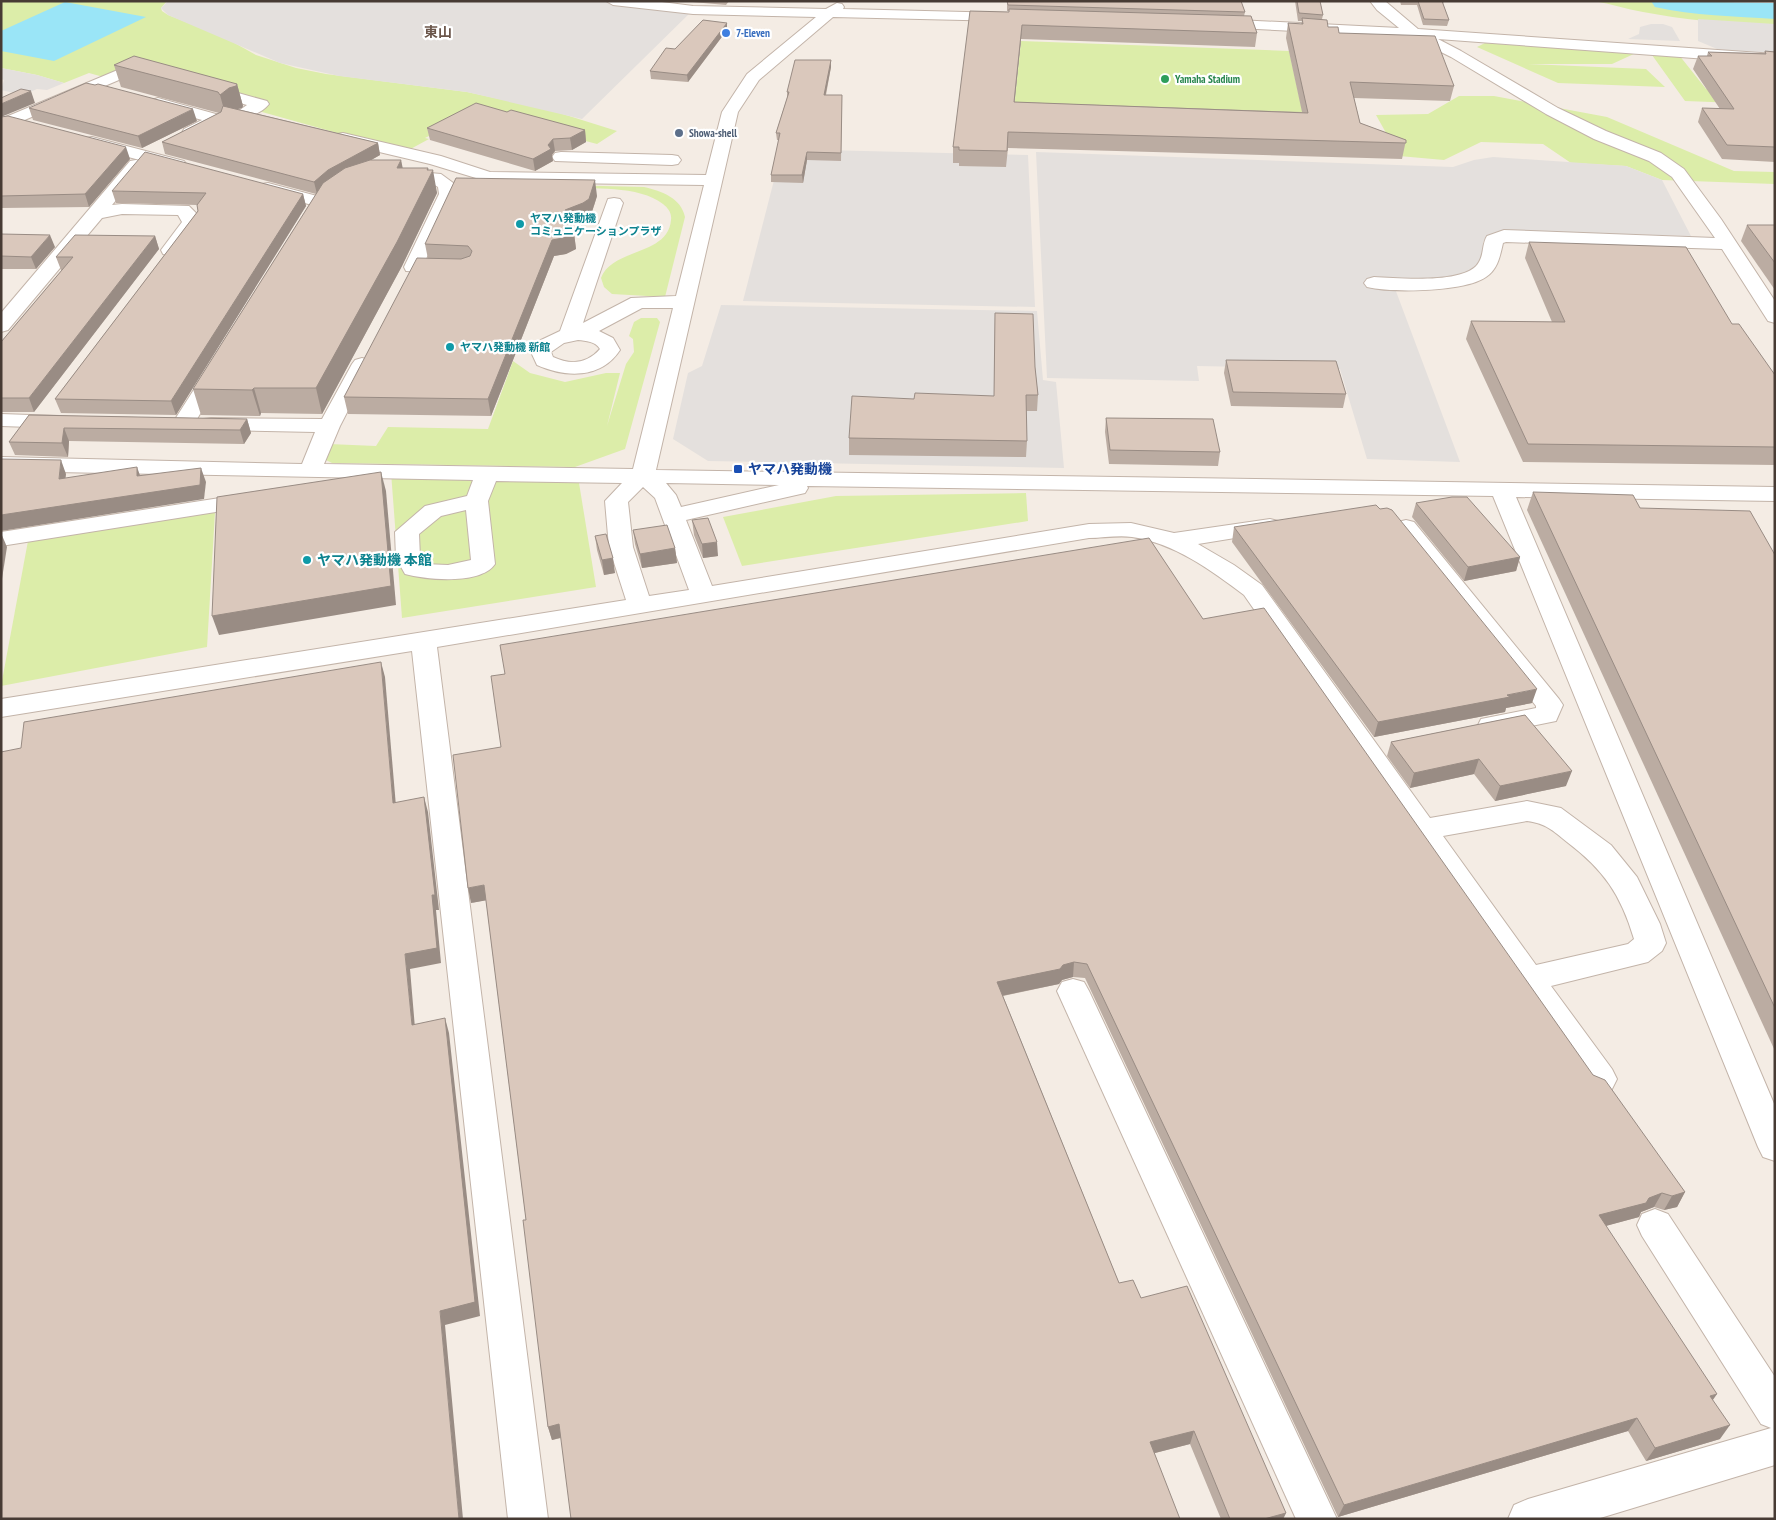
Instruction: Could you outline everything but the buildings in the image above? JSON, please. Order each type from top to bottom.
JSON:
[{"type":"street","points":[[614,1],[693,10],[738,7],[837,7],[1017,17]]},
{"type":"street","points":[[1378,1],[1382,8],[1414,33],[1456,54],[1552,111],[1600,135],[1654,157],[1678,173],[1712,219],[1775,317]]},
{"type":"street","points":[[640,606],[621,546],[616,501],[643,475],[685,302],[707,166],[730,112],[754,77],[837,7]]},
{"type":"street","points":[[1204,22],[1414,33],[1775,59]]},
{"type":"street","points":[[6,123],[132,69],[169,79]]},
{"type":"street","points":[[187,84],[261,104],[242,114],[271,121]]},
{"type":"street","points":[[91,86],[118,93]]},
{"type":"street","points":[[1,326],[144,156],[217,118],[145,100]]},
{"type":"street","points":[[6,123],[39,128]]},
{"type":"street","points":[[329,134],[435,160],[489,177]]},
{"type":"street","points":[[77,138],[190,168]]},
{"type":"street","points":[[561,157],[707,166]]},
{"type":"street","points":[[383,176],[418,175],[435,178],[446,185],[489,177],[707,166]]},
{"type":"street","points":[[255,185],[315,210],[337,188],[359,180]]},
{"type":"street","points":[[446,185],[448,194],[408,275],[456,268]]},
{"type":"street","points":[[614,203],[574,335],[638,302],[685,302]]},
{"type":"street","points":[[96,213],[122,209],[183,210],[190,215],[191,222],[161,262]]},
{"type":"street","points":[[1374,283],[1443,284],[1479,274],[1487,266],[1494,240],[1504,236],[1727,244]]},
{"type":"street","points":[[229,350],[174,424],[328,426]]},
{"type":"street","points":[[310,471],[328,426],[368,351]]},
{"type":"street","points":[[1,420],[47,413],[79,422]]},
{"type":"street","points":[[1,464],[310,471],[1775,494]]},
{"type":"street","points":[[478,501],[487,473]]},
{"type":"street","points":[[643,475],[665,495],[703,595]]},
{"type":"street","points":[[673,516],[840,479]]},
{"type":"street","points":[[1501,489],[1775,1147]]},
{"type":"street","points":[[1,539],[272,497]]},
{"type":"street","points":[[1378,512],[1398,518],[1550,705],[1547,715],[1471,729]]},
{"type":"street","points":[[1175,540],[1290,523]]},
{"type":"street","points":[[1,708],[424,642],[1089,531],[1131,530],[1175,540],[1226,569],[1253,590],[1600,1079]]},
{"type":"street","points":[[424,642],[528,1519]]},
{"type":"street","points":[[1366,749],[1394,744]]},
{"type":"street","points":[[1423,829],[1527,811],[1551,815],[1601,852],[1626,886],[1645,924],[1651,943],[1637,954],[1529,979]]},
{"type":"street","points":[[1073,991],[1317,1519]]},
{"type":"street","points":[[1655,1225],[1775,1411]]},
{"type":"street","points":[[1528,1519],[1775,1446]]},
{"type":"green space","points":[[1,1],[167,1],[161,8],[168,15],[222,36],[256,55],[296,68],[326,74],[467,92],[550,110],[617,131],[597,144],[510,121],[439,131],[425,138],[429,139],[405,152],[255,110],[268,104],[107,78],[89,73],[64,83],[37,75],[1,68]]},
{"type":"green space","points":[[1594,1],[1707,1],[1775,6],[1775,24],[1742,24],[1692,20]]},
{"type":"green space","points":[[1021,41],[1289,51],[1306,128],[1013,117]]},
{"type":"green space","points":[[1485,43],[1636,53],[1612,64],[1528,64],[1646,69],[1665,87],[1558,83],[1477,47]]},
{"type":"green space","points":[[1652,55],[1679,55],[1706,89],[1758,91],[1765,104],[1685,101]]},
{"type":"green space","points":[[1459,96],[1494,96],[1607,117],[1734,171],[1775,172],[1775,184],[1662,180],[1626,166],[1571,163],[1543,144],[1481,142],[1444,160],[1399,156],[1376,115],[1428,114]]},
{"type":"green space","points":[[562,185],[644,187],[664,193],[675,200],[683,210],[685,217],[665,297],[612,294],[604,287],[601,278],[607,268],[616,261],[650,246],[668,232],[671,217],[666,207],[653,198],[628,191],[600,188],[562,188]]},
{"type":"green space","points":[[641,318],[657,318],[660,322],[625,449],[575,467],[332,463],[326,460],[324,452],[329,444],[376,446],[388,427],[488,429],[513,361],[530,373],[565,382],[606,373],[620,373],[607,426],[626,364],[634,352],[633,339],[629,336],[634,322]]},
{"type":"green space","points":[[391,472],[579,483],[596,587],[402,618]]},
{"type":"green space","points":[[1026,493],[1028,521],[742,566],[723,517],[836,496]]},
{"type":"green space","points":[[215,512],[207,647],[1,686],[28,541]]},
{"type":"shaded area","points":[[168,1],[608,1],[693,10],[582,119],[467,92],[339,76],[280,63],[168,15],[161,8]]},
{"type":"shaded area","points":[[1698,19],[1775,24],[1775,53],[1722,51],[1698,41]]},
{"type":"shaded area","points":[[1651,24],[1663,24],[1672,27],[1680,41],[1628,39],[1639,34],[1640,27]]},
{"type":"shaded area","points":[[1,68],[37,75],[64,83],[47,90],[37,89],[23,95],[1,90],[4,80],[1,79]]},
{"type":"shaded area","points":[[782,149],[1028,155],[1035,307],[743,301]]},
{"type":"shaded area","points":[[1036,152],[1453,167],[1474,160],[1493,157],[1626,166],[1662,180],[1691,236],[1514,231],[1490,236],[1483,242],[1483,255],[1479,264],[1468,273],[1452,278],[1391,278],[1460,462],[1367,459],[1340,369],[1197,366],[1199,381],[1047,378]]},
{"type":"shaded area","points":[[721,305],[1037,311],[1043,380],[1056,382],[1064,468],[708,461],[673,439],[688,373],[702,366]]},
{"type":"water","points":[[65,2],[146,17],[54,61],[1,51],[1,31]]},
{"type":"waterway","points":[[1664,1],[1712,7],[1775,11]]},
{"type":"place","name":"7-Eleven","points":[[726,33]]},
{"type":"place","name":"Yamaha Stadium","points":[[1165,79]]},
{"type":"place","name":"Showa-shell","points":[[679,133]]},
{"type":"place","name":"ヤマハ発動機 コミュニケーションプラザ","points":[[520,224]]},
{"type":"place","name":"ヤマハ発動機 新館","points":[[450,347]]},
{"type":"place","name":"ヤマハ発動機","points":[[738,469]]},
{"type":"place","name":"ヤマハ発動機 本館","points":[[307,560]]},
{"type":"district","name":"東山","points":[[438,32]]}]
